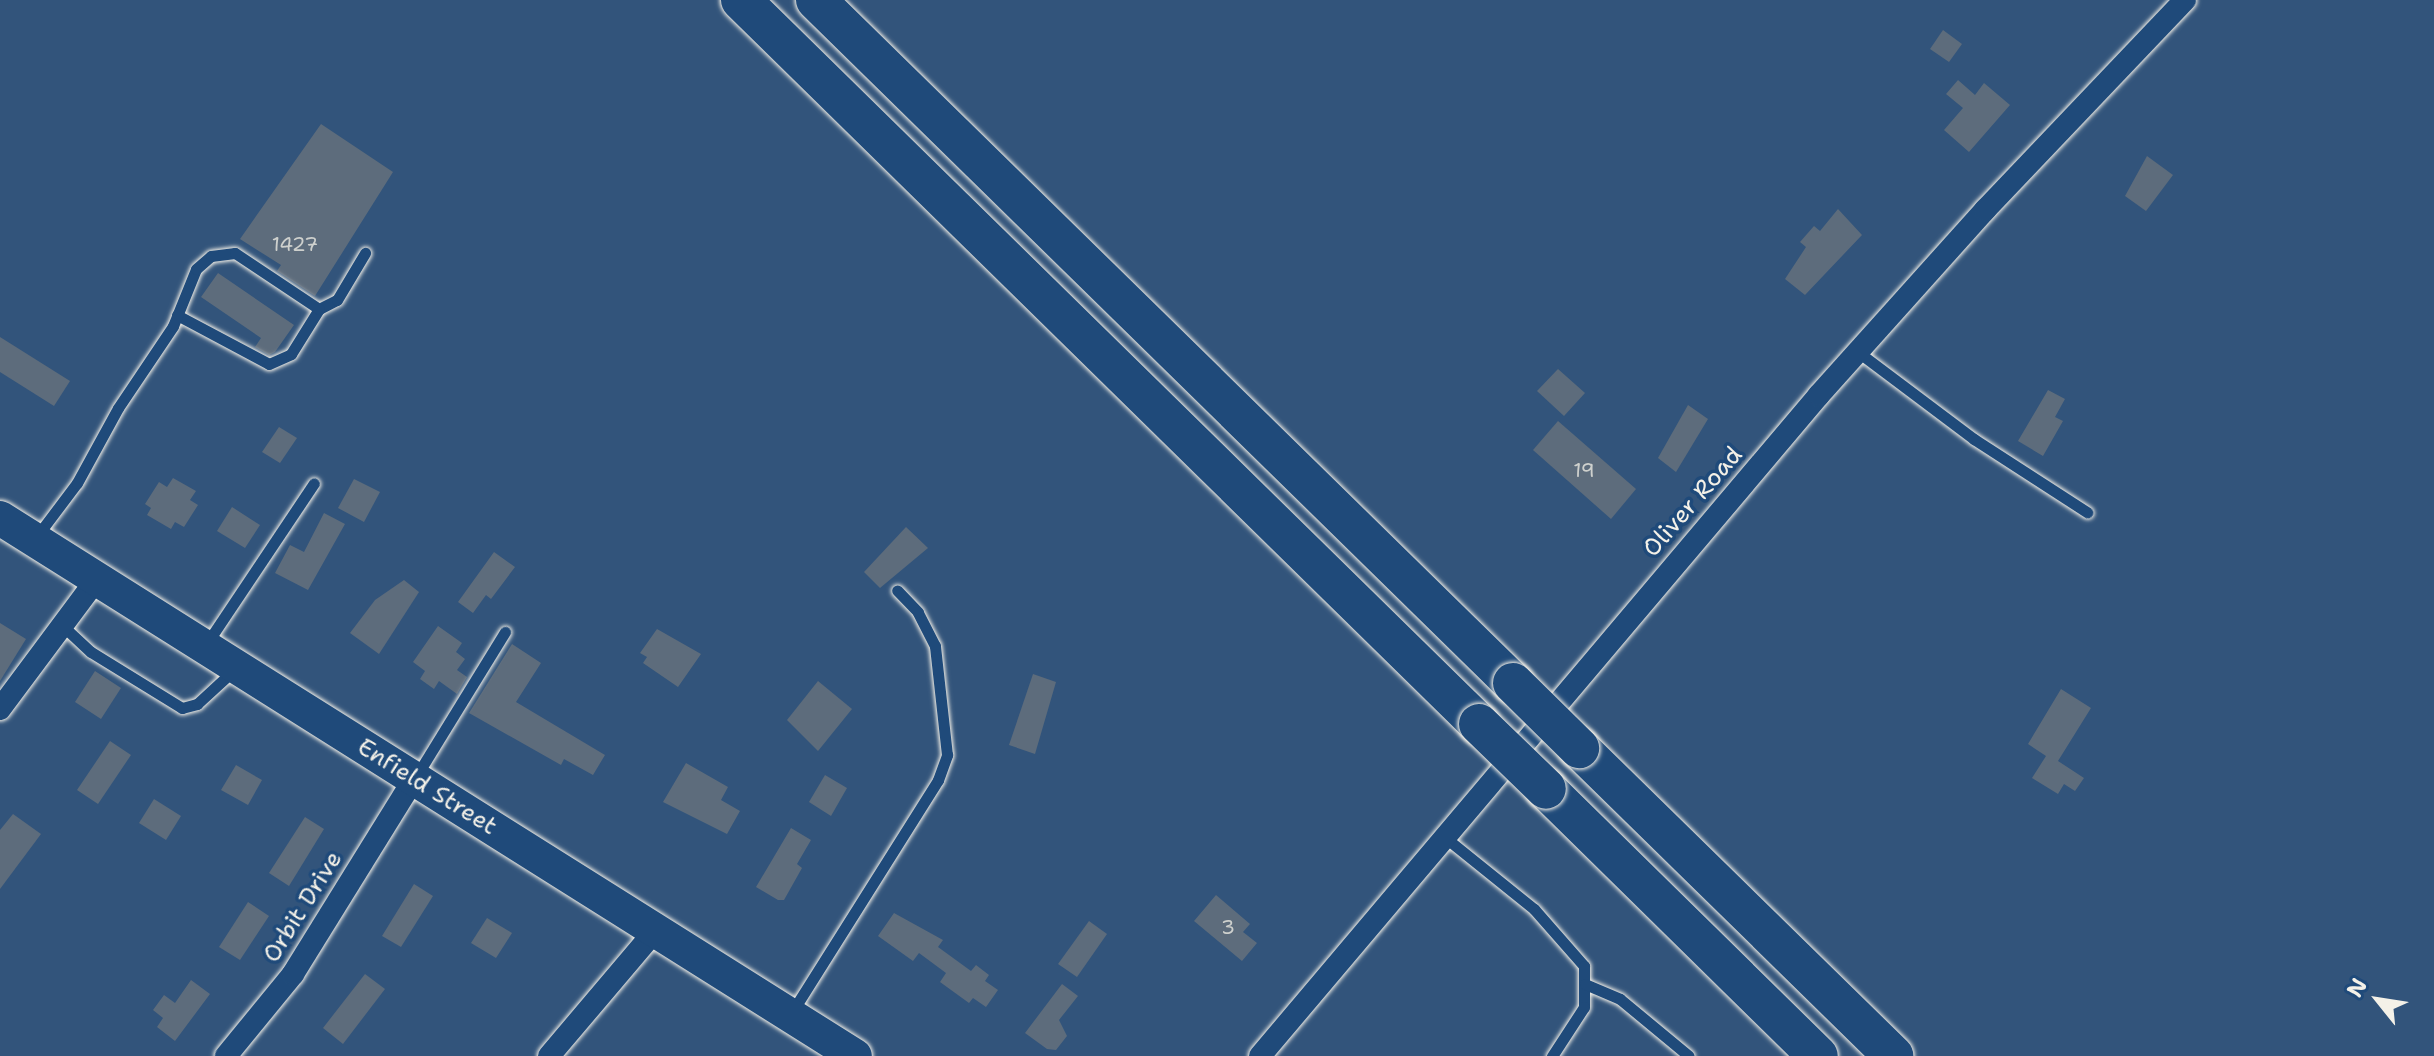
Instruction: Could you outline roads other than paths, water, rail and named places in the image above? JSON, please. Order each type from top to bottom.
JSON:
[{"type":"highway","points":[[741,0],[1818,1056]]},
{"type":"highway","points":[[816,0],[1893,1056]]},
{"type":"main road","name":"Enfield Street","points":[[0,518],[855,1056]]},
{"type":"street","name":"Oliver Road","points":[[1260,1056],[1447,839],[1610,639],[1858,352],[2185,0]]},
{"type":"street","points":[[0,709],[65,628],[97,579]]},
{"type":"street","name":"Orbit Drive","points":[[226,1056],[293,974],[414,779]]},
{"type":"street","points":[[549,1056],[654,932]]},
{"type":"lane","points":[[34,539],[77,483],[177,315],[196,269],[222,251],[252,262],[319,309]]},
{"type":"lane","points":[[177,315],[269,364],[291,354],[319,309],[337,300],[365,253]]},
{"type":"lane","points":[[1858,352],[1974,439],[2087,512]]},
{"type":"lane","points":[[205,646],[314,483]]},
{"type":"lane","points":[[790,1016],[938,780],[947,755],[935,646],[918,612],[897,590]]},
{"type":"lane","points":[[65,628],[91,652],[182,708],[197,704],[237,667]]},
{"type":"lane","points":[[414,779],[505,632]]},
{"type":"lane","points":[[1447,839],[1534,909],[1584,966],[1584,1007],[1552,1056]]},
{"type":"lane","points":[[1585,984],[1620,999],[1689,1056]]}]
